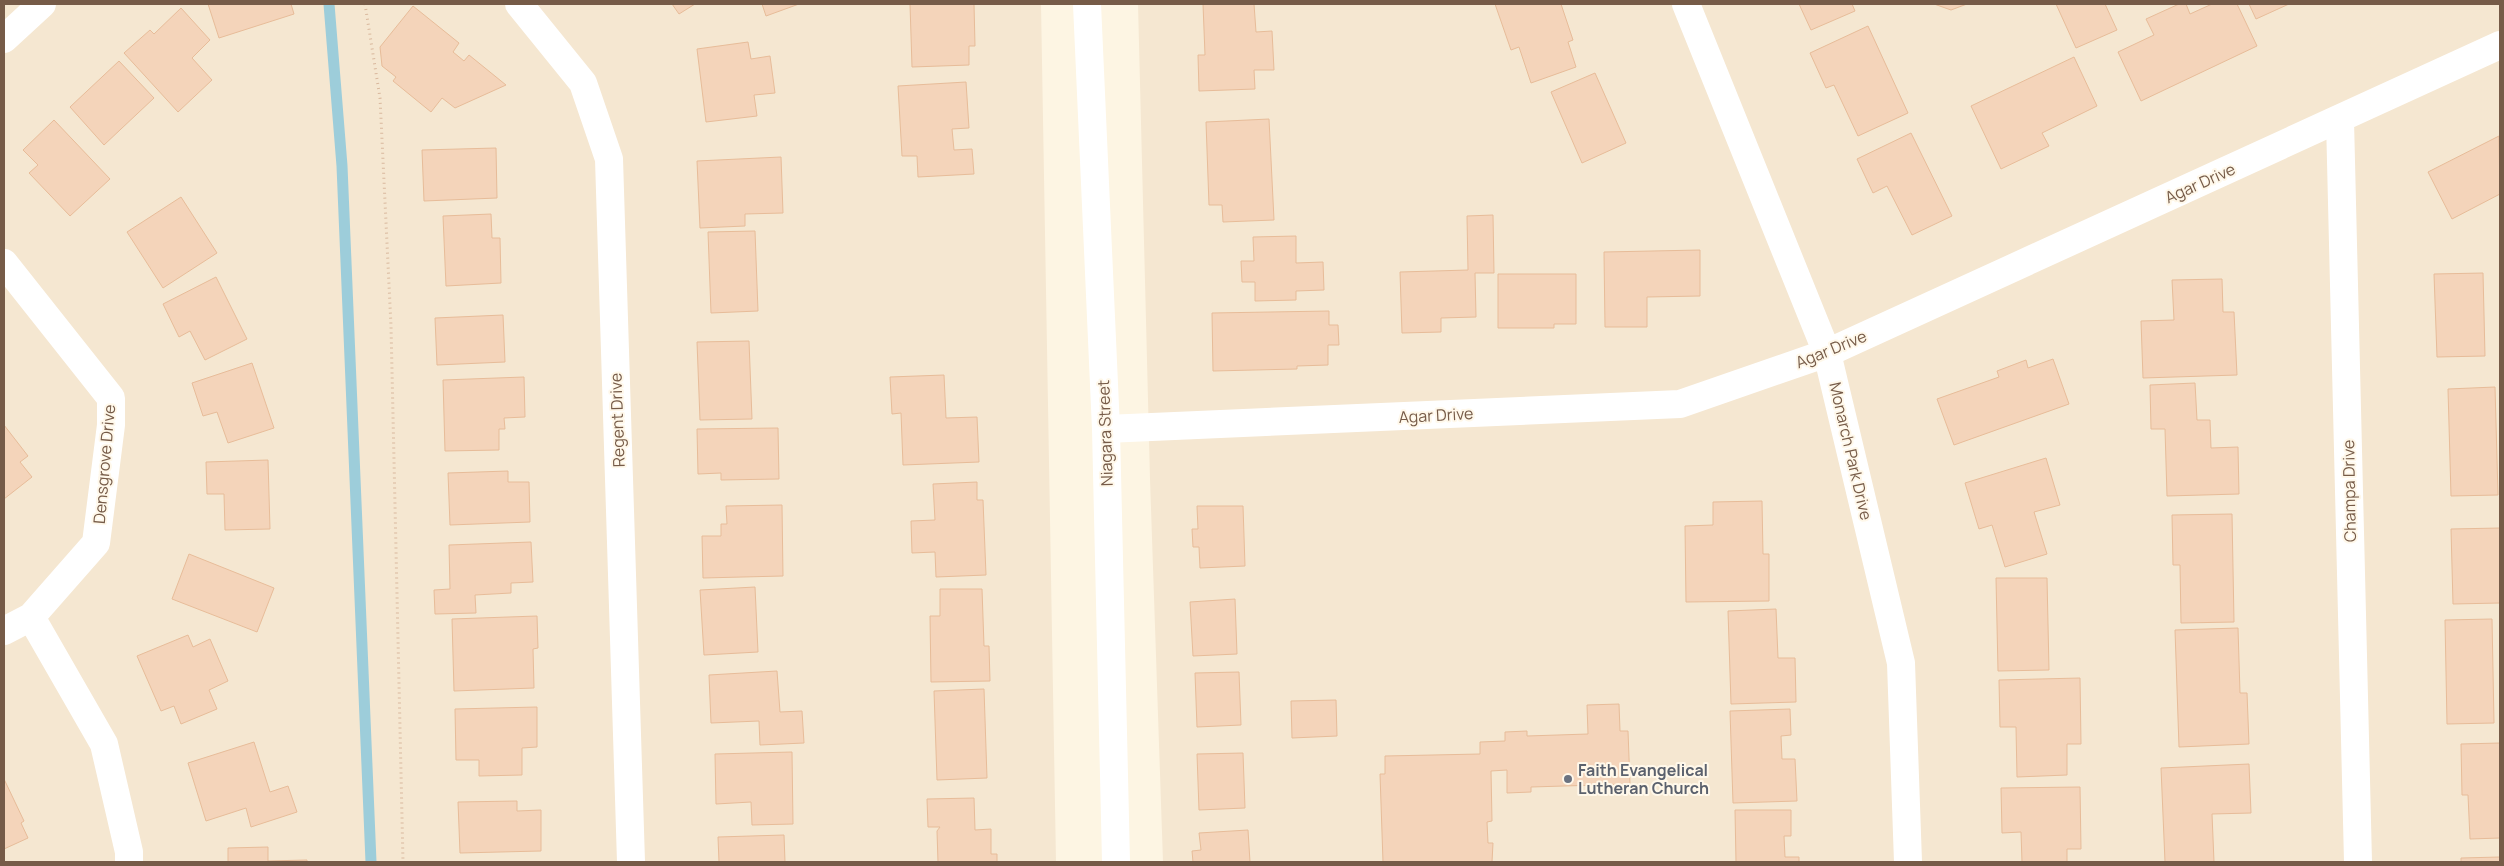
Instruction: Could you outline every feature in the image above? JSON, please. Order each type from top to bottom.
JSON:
[{"type":"street","points":[[4,39],[42,4]]},
{"type":"street","name":"Regent Drive","points":[[519,4],[583,83],[609,159],[631,862]]},
{"type":"street","name":"Niagara Street","points":[[1087,4],[1106,430],[1116,862]]},
{"type":"street","name":"Monarch Park Drive","points":[[1686,4],[1827,352],[1901,662],[1908,862]]},
{"type":"street","name":"Agar Drive","points":[[1106,430],[1680,404],[1827,352],[2340,120],[2500,45]]},
{"type":"street","name":"Champa Drive","points":[[2340,120],[2358,862]]},
{"type":"street","name":"Densgrove Drive","points":[[4,263],[111,398],[111,425],[96,543],[31,618],[4,632]]},
{"type":"street","points":[[31,618],[104,744],[129,852],[129,862]]},
{"type":"path","points":[[366,4],[380,98],[391,326],[403,862]]},
{"type":"shaded area","points":[[4,4],[1041,4],[1056,862],[4,862]]},
{"type":"shaded area","points":[[1138,4],[2500,4],[2500,862],[1163,862],[1150,479]]},
{"type":"building","points":[[208,4],[291,4],[294,14],[219,38]]},
{"type":"building","points":[[672,4],[695,4],[679,14]]},
{"type":"building","points":[[762,4],[799,4],[766,16]]},
{"type":"building","points":[[910,4],[974,4],[975,46],[969,46],[969,65],[912,67]]},
{"type":"building","points":[[1203,4],[1254,4],[1256,32],[1272,31],[1274,70],[1254,70],[1255,89],[1199,91],[1198,55],[1205,55]]},
{"type":"building","points":[[1495,4],[1561,4],[1573,40],[1568,42],[1576,67],[1531,83],[1519,47],[1511,50]]},
{"type":"building","points":[[1799,4],[1852,4],[1855,11],[1811,30]]},
{"type":"building","points":[[1934,4],[1967,4],[1951,10]]},
{"type":"building","points":[[2056,4],[2105,4],[2117,30],[2076,48]]},
{"type":"building","points":[[2179,4],[2186,4],[2190,14],[2212,4],[2237,4],[2257,46],[2141,101],[2118,52],[2154,35],[2146,19]]},
{"type":"building","points":[[2249,4],[2289,4],[2256,19]]},
{"type":"building","points":[[413,6],[459,43],[453,52],[464,61],[469,55],[506,85],[455,108],[442,98],[431,112],[393,81],[396,77],[382,66],[380,47]]},
{"type":"building","points":[[181,8],[210,40],[192,58],[212,80],[178,112],[124,53],[150,30],[154,34]]},
{"type":"building","points":[[1868,26],[1908,113],[1858,136],[1834,85],[1826,88],[1810,53]]},
{"type":"building","points":[[748,42],[751,59],[770,56],[775,93],[754,95],[757,116],[706,122],[697,49]]},
{"type":"building","points":[[2074,57],[2097,106],[2042,133],[2049,146],[2001,169],[1971,106]]},
{"type":"building","points":[[119,61],[154,98],[104,145],[70,107]]},
{"type":"building","points":[[1595,73],[1626,143],[1582,163],[1551,92]]},
{"type":"building","points":[[966,82],[969,128],[952,129],[954,150],[972,149],[974,174],[918,177],[917,156],[902,156],[898,86]]},
{"type":"building","points":[[1269,119],[1274,220],[1223,222],[1222,205],[1209,205],[1206,122]]},
{"type":"building","points":[[54,120],[110,179],[70,216],[29,173],[38,165],[23,150]]},
{"type":"building","points":[[1911,133],[1952,216],[1912,235],[1887,186],[1873,193],[1857,159]]},
{"type":"building","points":[[2499,136],[2500,194],[2452,219],[2428,172]]},
{"type":"building","points":[[496,148],[497,198],[424,201],[422,150]]},
{"type":"building","points":[[781,157],[783,213],[745,214],[745,226],[700,228],[697,161]]},
{"type":"building","points":[[181,197],[217,253],[163,288],[127,232]]},
{"type":"building","points":[[491,214],[492,238],[500,238],[501,283],[446,286],[443,216]]},
{"type":"building","points":[[1493,215],[1494,273],[1475,273],[1476,317],[1441,318],[1441,332],[1402,333],[1400,272],[1468,270],[1467,216]]},
{"type":"building","points":[[755,231],[758,311],[711,313],[708,232]]},
{"type":"building","points":[[1296,236],[1296,263],[1323,262],[1324,290],[1296,291],[1296,300],[1255,301],[1255,282],[1242,282],[1241,261],[1254,261],[1253,237]]},
{"type":"building","points":[[1700,250],[1700,296],[1647,297],[1647,327],[1605,327],[1604,252]]},
{"type":"building","points":[[2483,273],[2485,356],[2437,357],[2434,274]]},
{"type":"building","points":[[1498,274],[1576,274],[1576,324],[1554,324],[1554,328],[1498,328]]},
{"type":"building","points":[[216,277],[247,339],[205,360],[190,331],[179,337],[163,304]]},
{"type":"building","points":[[2222,279],[2223,312],[2234,312],[2237,375],[2143,378],[2141,321],[2174,320],[2172,280]]},
{"type":"building","points":[[1329,311],[1329,325],[1338,325],[1339,345],[1328,345],[1328,365],[1297,366],[1297,369],[1213,371],[1212,313]]},
{"type":"building","points":[[503,315],[505,362],[437,365],[435,318]]},
{"type":"building","points":[[749,341],[752,419],[700,420],[697,342]]},
{"type":"building","points":[[2053,359],[2069,404],[1954,445],[1937,399],[1999,377],[1997,371],[2026,360],[2028,368]]},
{"type":"building","points":[[252,363],[274,428],[228,443],[217,412],[203,416],[192,383]]},
{"type":"building","points":[[944,375],[946,418],[977,417],[979,462],[903,465],[901,413],[892,414],[890,377]]},
{"type":"building","points":[[524,377],[525,417],[504,418],[505,429],[499,429],[499,450],[445,451],[443,380]]},
{"type":"building","points":[[2195,383],[2197,420],[2210,420],[2211,448],[2238,447],[2239,494],[2167,496],[2165,429],[2151,429],[2150,385]]},
{"type":"building","points":[[2495,387],[2498,495],[2451,496],[2448,389]]},
{"type":"building","points":[[4,425],[28,456],[20,462],[32,477],[4,499]]},
{"type":"building","points":[[778,428],[779,479],[721,480],[721,473],[698,474],[697,429]]},
{"type":"building","points":[[2046,458],[2060,505],[2034,512],[2047,554],[2005,567],[1992,525],[1979,529],[1965,483]]},
{"type":"building","points":[[268,460],[270,529],[225,530],[224,494],[207,494],[206,462]]},
{"type":"building","points":[[508,471],[508,482],[529,482],[530,522],[450,525],[448,473]]},
{"type":"building","points":[[977,482],[977,500],[983,500],[986,575],[936,577],[935,552],[912,553],[911,521],[935,520],[933,484]]},
{"type":"building","points":[[1762,501],[1763,554],[1769,554],[1769,601],[1686,602],[1685,526],[1713,525],[1713,502]]},
{"type":"building","points":[[782,505],[783,576],[703,578],[702,536],[721,536],[721,524],[727,524],[726,506]]},
{"type":"building","points":[[1197,506],[1243,506],[1245,566],[1200,568],[1199,547],[1193,547],[1192,529],[1198,529]]},
{"type":"building","points":[[2232,514],[2234,622],[2181,623],[2180,565],[2173,565],[2172,515]]},
{"type":"building","points":[[2500,528],[2500,603],[2453,604],[2451,529]]},
{"type":"building","points":[[531,542],[533,582],[511,583],[511,593],[475,595],[476,613],[435,614],[434,590],[450,589],[449,545]]},
{"type":"building","points":[[189,554],[274,588],[257,632],[172,599]]},
{"type":"building","points":[[1996,578],[2047,578],[2049,670],[1998,671]]},
{"type":"building","points":[[755,587],[758,652],[704,655],[700,590]]},
{"type":"building","points":[[940,589],[982,589],[984,646],[989,646],[990,681],[931,682],[930,616],[940,616]]},
{"type":"building","points":[[1235,599],[1237,654],[1193,656],[1190,602]]},
{"type":"building","points":[[1776,609],[1778,658],[1795,658],[1796,702],[1731,704],[1728,611]]},
{"type":"building","points":[[537,616],[538,648],[533,649],[534,688],[454,691],[452,619]]},
{"type":"building","points":[[2492,619],[2494,723],[2447,724],[2445,620]]},
{"type":"building","points":[[2238,628],[2240,693],[2247,693],[2249,744],[2179,747],[2175,630]]},
{"type":"building","points":[[188,635],[193,647],[210,639],[228,681],[209,690],[217,709],[181,724],[174,706],[161,711],[137,656]]},
{"type":"building","points":[[777,671],[780,712],[802,711],[804,743],[760,745],[759,721],[711,723],[709,675]]},
{"type":"building","points":[[1239,672],[1241,725],[1197,727],[1195,673]]},
{"type":"building","points":[[2080,678],[2081,744],[2067,744],[2067,775],[2017,777],[2016,727],[2000,727],[1999,680]]},
{"type":"building","points":[[984,689],[987,778],[937,780],[934,691]]},
{"type":"building","points":[[1336,700],[1337,736],[1292,738],[1291,701]]},
{"type":"building","name":"Faith Evangelical Lutheran Church","points":[[1619,704],[1620,731],[1628,731],[1630,784],[1531,787],[1531,792],[1507,793],[1507,770],[1491,771],[1492,821],[1487,822],[1488,843],[1493,843],[1492,862],[1383,862],[1380,774],[1385,774],[1385,756],[1480,754],[1480,742],[1505,741],[1505,732],[1527,731],[1527,736],[1588,734],[1587,705]]},
{"type":"building","points":[[537,707],[537,747],[522,748],[522,775],[479,776],[479,760],[456,760],[455,709]]},
{"type":"building","points":[[1790,709],[1791,735],[1781,736],[1782,759],[1795,759],[1797,801],[1733,803],[1730,711]]},
{"type":"building","points":[[254,742],[270,792],[288,786],[297,812],[251,827],[246,808],[206,821],[188,763]]},
{"type":"building","points":[[2500,743],[2500,838],[2470,839],[2468,795],[2462,795],[2461,744]]},
{"type":"building","points":[[792,752],[793,824],[752,825],[751,802],[716,804],[715,754]]},
{"type":"building","points":[[1243,753],[1245,808],[1199,810],[1197,754]]},
{"type":"building","points":[[2249,764],[2251,813],[2212,814],[2214,862],[2165,862],[2161,768]]},
{"type":"building","points":[[4,779],[24,821],[21,823],[28,838],[4,849]]},
{"type":"building","points":[[2080,787],[2081,849],[2067,849],[2067,862],[2022,862],[2021,832],[2002,833],[2001,788]]},
{"type":"building","points":[[974,798],[975,830],[991,829],[991,854],[997,854],[997,862],[938,862],[937,831],[940,827],[928,827],[927,799]]},
{"type":"building","points":[[517,801],[517,811],[541,810],[541,851],[460,853],[458,802]]},
{"type":"building","points":[[1735,810],[1791,810],[1791,836],[1784,836],[1785,857],[1799,857],[1799,862],[1736,862]]},
{"type":"building","points":[[1248,830],[1250,862],[1193,862],[1192,851],[1201,850],[1199,833]]},
{"type":"building","points":[[784,835],[785,862],[719,862],[718,837]]},
{"type":"building","points":[[268,847],[268,861],[307,860],[307,862],[228,862],[228,848]]},
{"type":"building","points":[[2500,857],[2500,862],[2461,862],[2461,858]]},
{"type":"waterway","points":[[329,4],[342,166],[371,862]]},
{"type":"place","name":"Faith Evangelical Lutheran Church","points":[[1568,779]]}]
